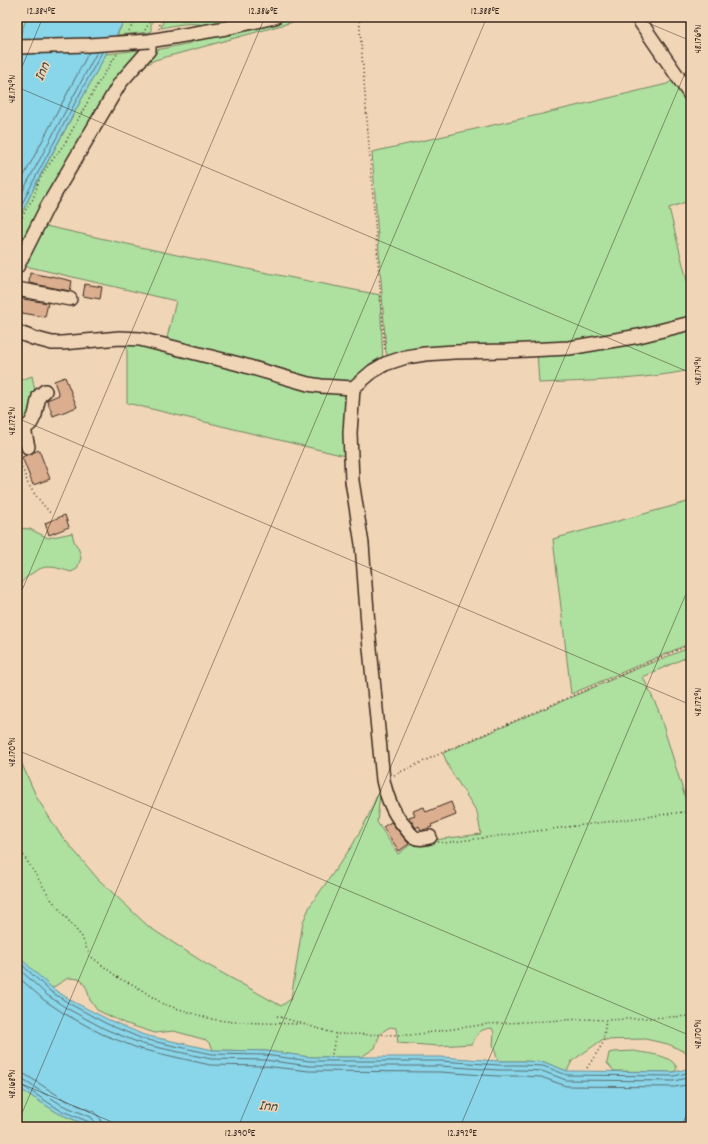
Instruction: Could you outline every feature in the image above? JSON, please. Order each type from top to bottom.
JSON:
[{"type":"street","points":[[17,47],[88,45],[149,40],[226,28],[275,17]]},
{"type":"street","points":[[637,17],[691,96]]},
{"type":"street","points":[[17,267],[47,207],[120,82],[149,50],[149,40]]},
{"type":"street","points":[[17,289],[70,299]]},
{"type":"street","points":[[17,332],[52,343],[120,338],[140,339],[239,364],[308,384],[328,387],[353,388],[373,371],[386,364],[406,357],[454,352],[569,348],[638,336],[691,323]]},
{"type":"street","points":[[353,388],[350,433],[352,481],[362,544],[368,638],[385,793],[390,807],[400,822],[414,837],[419,839],[430,837]]},
{"type":"street","points":[[28,447],[20,429],[29,426],[33,420],[39,396],[45,391]]},
{"type":"path","points":[[358,17],[386,364]]},
{"type":"path","points":[[17,228],[27,207],[33,199],[39,181],[45,170],[65,143],[97,85],[118,53]]},
{"type":"path","points":[[17,457],[28,484],[51,514]]},
{"type":"path","points":[[383,780],[691,644]]},
{"type":"path","points":[[430,837],[439,843],[444,843],[691,811]]},
{"type":"path","points":[[17,845],[51,899],[82,937],[89,954],[120,979],[134,985],[163,1004],[211,1019],[233,1022],[301,1024]]},
{"type":"path","points":[[276,1016],[336,1034],[412,1035],[488,1024],[583,1019],[606,1020],[691,1016]]},
{"type":"path","points":[[587,1068],[603,1043],[606,1020]]},
{"type":"path","points":[[331,1058],[336,1034]]},
{"type":"green space","points":[[17,17],[27,17],[17,44]]},
{"type":"green space","points":[[126,17],[155,17],[151,25],[151,32],[117,35]]},
{"type":"green space","points":[[215,17],[252,17],[207,26],[189,24],[161,28],[163,21],[207,19]]},
{"type":"green space","points":[[292,17],[311,17],[155,60],[143,66],[145,56],[156,50],[191,43],[201,37]]},
{"type":"green space","points":[[140,50],[17,262],[17,223],[36,184],[106,54]]},
{"type":"green space","points":[[675,79],[691,102],[691,200],[669,208],[691,297],[691,320],[610,339],[388,357],[386,352],[372,152],[538,115],[667,84]]},
{"type":"green space","points":[[41,225],[186,257],[380,295],[383,363],[350,383],[325,384],[166,342],[176,301],[21,265]]},
{"type":"green space","points":[[691,328],[691,370],[634,378],[539,383],[537,352]]},
{"type":"green space","points":[[127,340],[347,392],[349,457],[127,403]]},
{"type":"green space","points":[[32,376],[35,391],[31,416],[17,426],[17,379],[21,380]]},
{"type":"green space","points":[[691,501],[691,643],[571,694],[553,539]]},
{"type":"green space","points":[[17,528],[30,529],[48,538],[72,533],[81,558],[77,569],[71,572],[45,567],[23,580],[17,587]]},
{"type":"green space","points":[[691,647],[691,655],[643,677],[658,709],[688,807],[691,806],[691,1055],[668,1044],[645,1039],[602,1040],[572,1061],[567,1071],[544,1062],[498,1061],[493,1045],[494,1033],[492,1028],[481,1031],[475,1037],[472,1044],[438,1046],[398,1043],[396,1028],[390,1027],[380,1035],[375,1048],[361,1057],[310,1057],[266,1051],[213,1050],[211,1045],[206,1040],[174,1031],[155,1033],[124,1023],[97,1010],[90,1000],[87,989],[81,979],[68,978],[52,988],[17,955],[17,753],[37,798],[60,834],[97,878],[149,927],[206,964],[281,1006],[291,999],[303,922],[310,906],[352,846],[368,817],[381,785],[377,822],[398,854],[411,844],[481,834],[477,812],[449,768],[443,753],[636,669]]},
{"type":"green space","points":[[634,1051],[664,1057],[674,1063],[677,1068],[674,1072],[614,1071],[607,1063],[609,1053]]},
{"type":"green space","points":[[17,1087],[58,1113],[91,1127],[17,1127]]},
{"type":"water","name":"Inn","points":[[27,17],[126,17],[36,183],[17,223],[17,44]]},
{"type":"water","name":"Inn","points":[[17,955],[52,988],[72,1001],[109,1020],[144,1035],[213,1050],[266,1051],[310,1057],[441,1057],[498,1061],[544,1062],[567,1071],[674,1072],[691,1068],[691,1127],[91,1127],[58,1113],[17,1087]]},
{"type":"building","points":[[30,273],[72,281],[70,291],[29,283]]},
{"type":"building","points":[[85,284],[102,287],[100,299],[83,296]]},
{"type":"building","points":[[17,298],[48,303],[45,317],[17,312]]},
{"type":"building","points":[[65,377],[77,407],[53,416],[47,400],[59,395],[54,381]]},
{"type":"building","points":[[39,450],[50,479],[33,485],[22,457]]},
{"type":"building","points":[[65,515],[69,527],[49,535],[45,523]]},
{"type":"building","points":[[451,802],[456,815],[431,825],[432,827],[421,831],[419,826],[416,828],[409,817],[415,815],[413,811],[424,807],[426,812]]},
{"type":"building","points":[[391,822],[409,844],[399,851],[383,827]]}]
